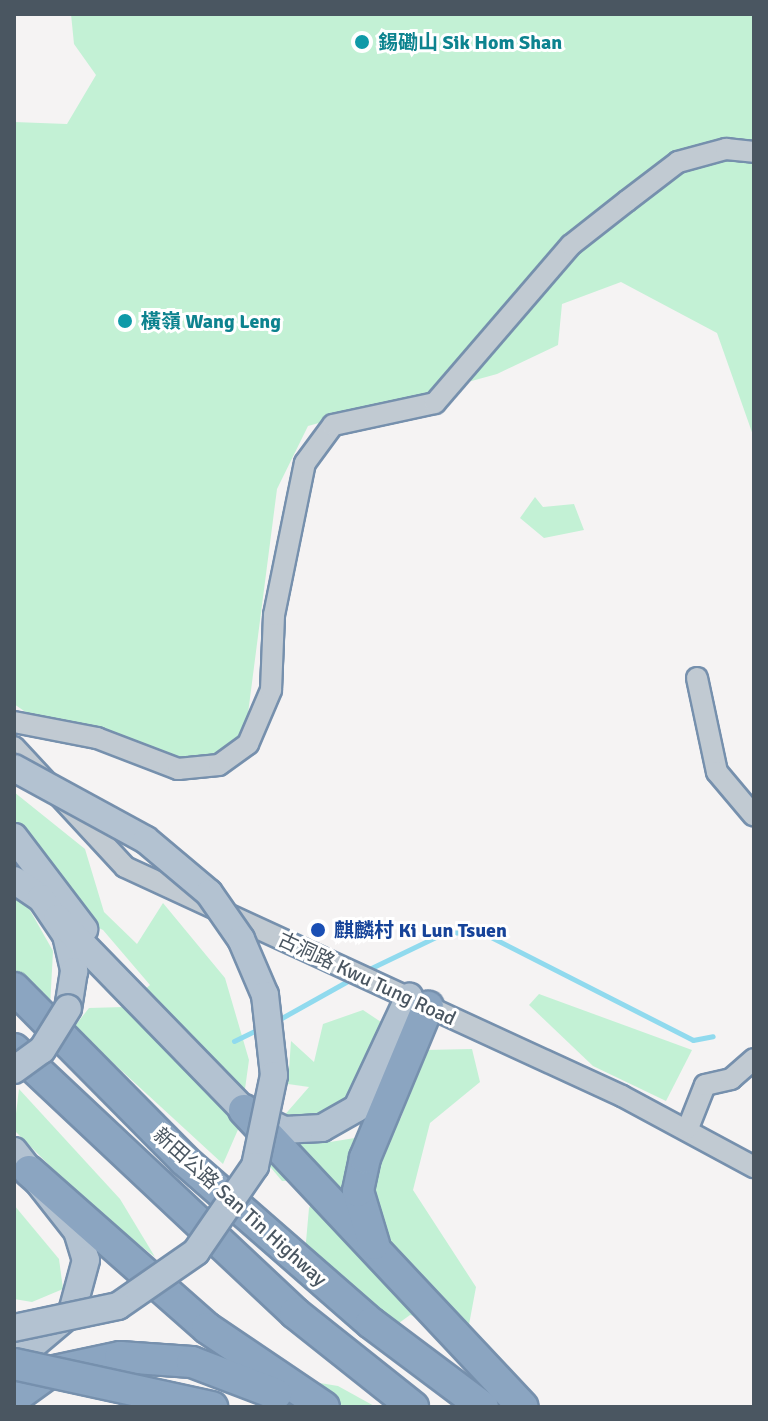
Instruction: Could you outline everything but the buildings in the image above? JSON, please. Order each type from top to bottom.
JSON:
[{"type":"highway","name":"新田公路 San Tin Highway","points":[[14,988],[195,1171],[371,1323],[483,1407]]},
{"type":"highway","points":[[385,1263],[362,1222],[358,1191],[419,1002]]},
{"type":"highway","name":"新田公路 San Tin Highway","points":[[14,1049],[295,1313],[413,1407]]},
{"type":"highway","points":[[244,1110],[523,1407]]},
{"type":"highway","points":[[22,1161],[207,1328],[324,1407]]},
{"type":"highway","points":[[14,1398],[50,1372],[120,1357],[192,1362],[304,1407]]},
{"type":"highway","points":[[14,1363],[212,1407]]},
{"type":"highway","points":[[24,1407],[50,1372]]},
{"type":"main road","points":[[14,768],[146,840],[209,893],[241,939],[265,995],[274,1075],[255,1166],[220,1225],[189,1259],[103,1312],[14,1328]]},
{"type":"main road","points":[[14,837],[73,962],[68,1008],[42,1050],[14,1070]]},
{"type":"main road","points":[[25,864],[114,969],[244,1110],[284,1130],[341,1120],[376,1077],[419,1002]]},
{"type":"main road","points":[[14,880],[114,969]]},
{"type":"main road","points":[[14,1363],[72,1312],[86,1279],[77,1231],[22,1161]]},
{"type":"street","points":[[14,722],[97,738],[178,769],[219,765],[248,744],[271,690],[274,615],[305,463],[333,425],[435,403],[571,245],[678,162],[726,149],[754,152]]},
{"type":"street","points":[[697,678],[717,772],[754,816]]},
{"type":"street","name":"古洞路 Kwu Tung Road","points":[[14,747],[125,867],[688,1128],[754,1167]]},
{"type":"street","points":[[688,1128],[705,1085],[731,1079],[754,1059]]},
{"type":"green space","points":[[71,14],[754,14],[754,438],[717,333],[621,282],[562,304],[558,345],[497,374],[308,426],[277,489],[246,729],[226,762],[143,760],[53,731],[14,704],[14,122],[67,124],[96,75],[74,44]]},
{"type":"green space","points":[[535,497],[543,507],[574,504],[584,530],[544,538],[520,518]]},
{"type":"green space","points":[[14,792],[85,849],[104,912],[137,944],[163,903],[225,978],[249,1060],[240,1125],[223,1164],[74,1027],[89,1008],[124,1007],[150,985],[103,930],[70,914],[14,831]]},
{"type":"green space","points":[[14,899],[27,905],[53,951],[50,1007],[14,968]]},
{"type":"green space","points":[[539,994],[692,1050],[666,1101],[593,1066],[529,1005]]},
{"type":"green space","points":[[363,1010],[387,1026],[330,1142],[386,1133],[401,1118],[424,1050],[472,1049],[480,1082],[430,1123],[413,1190],[476,1287],[468,1330],[410,1315],[399,1323],[364,1304],[305,1253],[309,1208],[326,1180],[282,1181],[267,1163],[302,1156],[282,1118],[309,1087],[288,1084],[291,1041],[314,1062],[323,1024]]},
{"type":"green space","points":[[19,1089],[120,1199],[155,1257],[90,1206],[14,1130]]},
{"type":"green space","points":[[14,1205],[59,1259],[63,1289],[32,1302],[14,1299]]},
{"type":"green space","points":[[320,1383],[338,1386],[376,1407],[312,1407]]},
{"type":"waterway","points":[[365,971],[446,932],[485,934],[693,1040],[713,1036]]},
{"type":"waterway","points":[[278,1020],[353,978]]},
{"type":"waterway","points":[[234,1041],[261,1028]]},
{"type":"place","name":"錫磡山 Sik Hom Shan","points":[[362,42]]},
{"type":"place","name":"橫嶺 Wang Leng","points":[[125,321]]},
{"type":"place","name":"麒麟村 Ki Lun Tsuen","points":[[318,930]]}]
